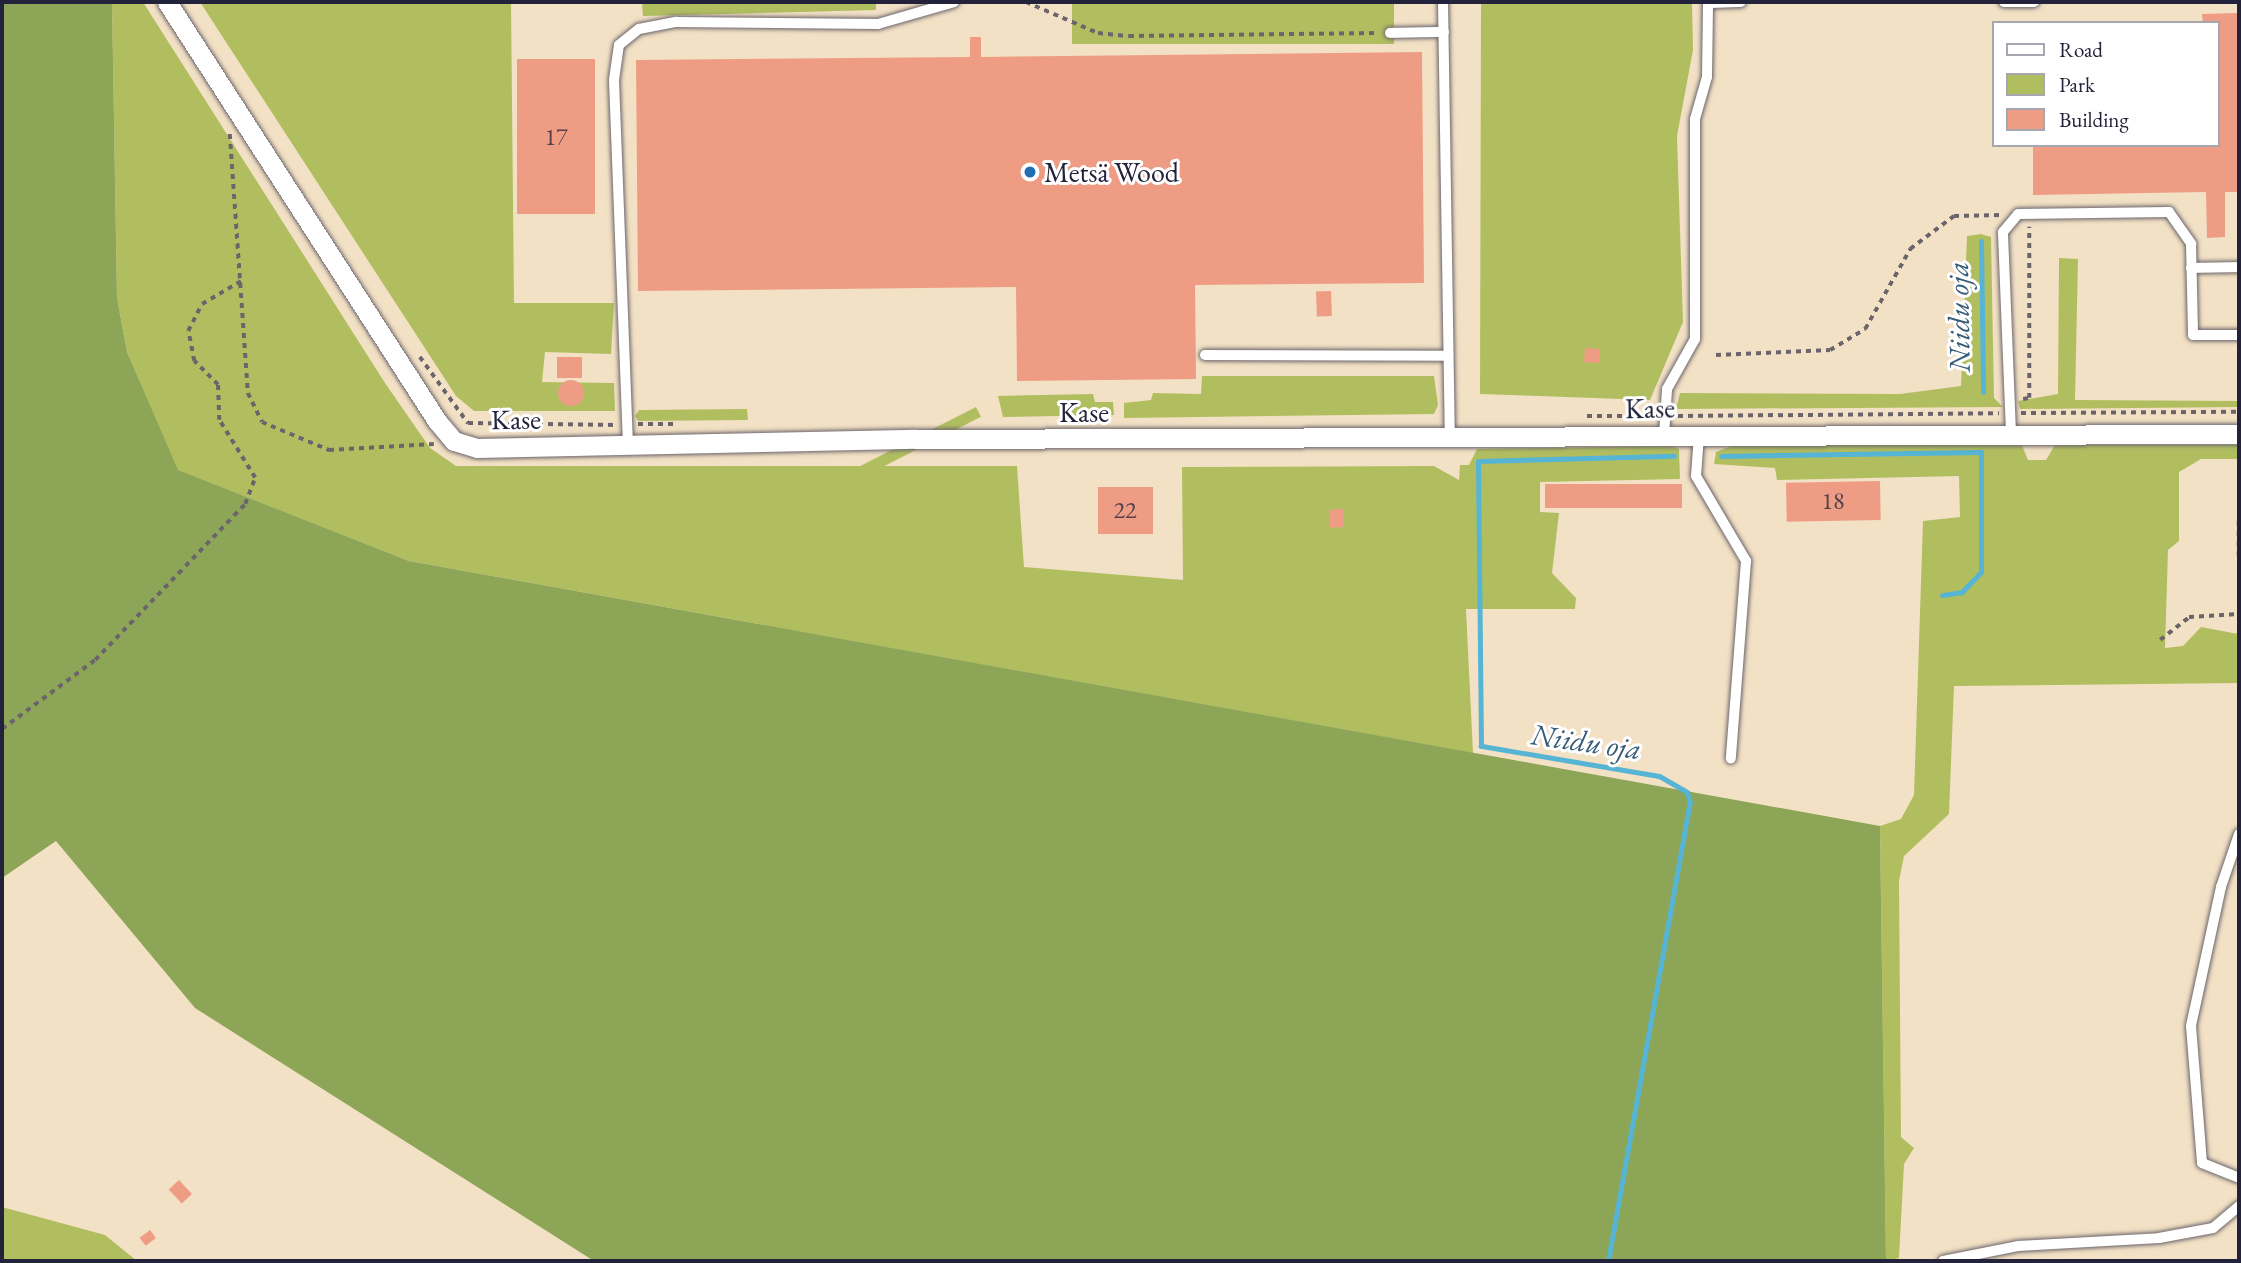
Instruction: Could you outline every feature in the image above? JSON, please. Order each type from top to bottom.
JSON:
[{"type":"street","name":"Kase","points":[[167,2],[454,441],[477,448],[1699,435],[2239,434]]},
{"type":"lane","points":[[628,445],[614,80],[619,45],[639,29],[676,22],[878,24],[954,2]]},
{"type":"lane","points":[[1443,2],[1450,439]]},
{"type":"lane","points":[[1664,436],[1661,416],[1667,389],[1695,339],[1695,119],[1707,77],[1708,4],[1741,2]]},
{"type":"lane","points":[[2004,2],[2034,2]]},
{"type":"lane","points":[[1390,33],[1444,32]]},
{"type":"lane","points":[[2011,433],[2014,413],[2006,400],[2003,232],[2018,214],[2169,212],[2191,244],[2193,335],[2239,335]]},
{"type":"lane","points":[[2192,268],[2239,267]]},
{"type":"lane","points":[[1205,355],[1448,356]]},
{"type":"lane","points":[[1699,435],[1696,476],[1746,561],[1731,758]]},
{"type":"lane","points":[[2239,834],[2221,887],[2191,1026],[2202,1163],[2239,1178]]},
{"type":"lane","points":[[1943,1261],[2018,1246],[2159,1238],[2214,1228],[2239,1206]]},
{"type":"path","points":[[1026,2],[1098,33],[1129,36],[1390,33]]},
{"type":"path","points":[[240,115],[232,121],[228,147],[239,193],[248,393],[262,422],[329,450],[383,452],[454,441]]},
{"type":"path","points":[[1716,355],[1830,351],[1865,329],[1910,250],[1954,216],[2018,214]]},
{"type":"path","points":[[2014,413],[2017,400],[2029,398],[2029,224]]},
{"type":"path","points":[[2,729],[95,660],[245,504],[255,478],[219,420],[218,385],[194,361],[188,331],[202,304],[241,281]]},
{"type":"path","points":[[413,347],[468,423],[680,424]]},
{"type":"path","points":[[1581,416],[2239,412]]},
{"type":"path","points":[[2239,521],[2239,556]]},
{"type":"path","points":[[2160,640],[2189,617],[2239,614]]},
{"type":"green space","points":[[2,2],[112,2],[117,298],[127,352],[178,470],[409,561],[1880,826],[1886,1261],[594,1261],[195,1008],[56,841],[2,878]]},
{"type":"green space","points":[[112,2],[143,2],[385,383],[430,448],[456,466],[1017,466],[1024,567],[1183,580],[1182,467],[1434,466],[1459,480],[1460,465],[1469,465],[1477,449],[1672,446],[1679,449],[1680,479],[1540,482],[1540,512],[1559,513],[1552,573],[1576,598],[1575,609],[1466,609],[1473,753],[409,561],[177,470],[127,352],[117,298]]},
{"type":"green space","points":[[200,2],[511,2],[514,303],[614,303],[611,354],[545,352],[542,382],[614,383],[615,411],[474,411],[456,396]]},
{"type":"green space","points":[[642,2],[876,2],[876,10],[643,16]]},
{"type":"green space","points":[[1072,2],[1394,2],[1394,44],[1072,44]]},
{"type":"green space","points":[[1481,2],[1692,2],[1693,50],[1677,136],[1683,322],[1650,400],[1480,394]]},
{"type":"green space","points":[[1981,234],[1991,237],[1994,398],[2003,407],[1676,409],[1680,393],[1900,394],[1961,386],[1967,236]]},
{"type":"green space","points":[[2059,258],[2078,259],[2075,400],[2239,401],[2239,407],[2020,409],[2018,401],[2058,394]]},
{"type":"green space","points":[[1202,376],[1434,376],[1438,405],[1434,414],[1124,418],[1124,403],[1151,400],[1153,393],[1201,394]]},
{"type":"green space","points":[[1093,394],[1095,402],[1113,402],[1114,415],[1003,417],[998,396]]},
{"type":"green space","points":[[976,407],[981,417],[797,511],[792,501]]},
{"type":"green space","points":[[747,409],[748,420],[638,421],[635,416],[639,410]]},
{"type":"green space","points":[[2021,443],[2028,460],[2046,460],[2055,445],[2239,445],[2239,459],[2201,459],[2179,472],[2179,541],[2168,550],[2165,648],[2183,646],[2201,627],[2238,634],[2239,683],[1954,686],[1949,814],[1904,856],[1899,881],[1901,1137],[1914,1148],[1904,1164],[1899,1258],[1886,1261],[1880,826],[1901,819],[1914,795],[1923,521],[1960,517],[1959,476],[1777,480],[1775,468],[1714,464],[1716,452],[1731,446]]},
{"type":"green space","points":[[2,1207],[105,1235],[137,1261],[2,1261]]},
{"type":"building","points":[[2237,13],[2239,192],[2225,192],[2225,237],[2207,238],[2206,192],[2033,195],[2033,147],[2220,147],[2220,21],[2203,21],[2202,14]]},
{"type":"building","name":"Metsä Wood","points":[[970,37],[981,37],[981,57],[1422,52],[1424,283],[1195,285],[1196,379],[1017,381],[1016,287],[638,291],[636,60],[970,57]]},
{"type":"building","points":[[517,59],[595,59],[595,214],[517,214]]},
{"type":"building","points":[[1331,291],[1332,316],[1317,317],[1316,292]]},
{"type":"building","points":[[1585,348],[1600,349],[1599,363],[1584,362]]},
{"type":"building","points":[[557,357],[582,357],[582,378],[557,378]]},
{"type":"building","points":[[571,380],[580,384],[584,393],[580,402],[571,406],[562,402],[558,393],[562,384]]},
{"type":"building","points":[[1880,481],[1881,520],[1787,522],[1786,483]]},
{"type":"building","points":[[1545,484],[1682,484],[1682,508],[1545,508]]},
{"type":"building","points":[[1098,487],[1153,487],[1153,534],[1098,534]]},
{"type":"building","points":[[1343,509],[1344,527],[1330,528],[1329,510]]},
{"type":"building","points":[[179,1180],[192,1194],[182,1203],[169,1190]]},
{"type":"building","points":[[150,1230],[156,1238],[146,1246],[140,1238]]},
{"type":"waterway","name":"Niidu oja","points":[[1981,241],[1983,392]]},
{"type":"waterway","name":"Niidu oja","points":[[1721,456],[1981,452],[1981,572],[1962,592],[1942,595]]},
{"type":"waterway","name":"Niidu oja","points":[[1608,1261],[1690,802],[1687,792],[1659,776],[1481,746],[1478,461],[1674,456]]},
{"type":"place","name":"Metsä Wood","points":[[1030,172]]}]
